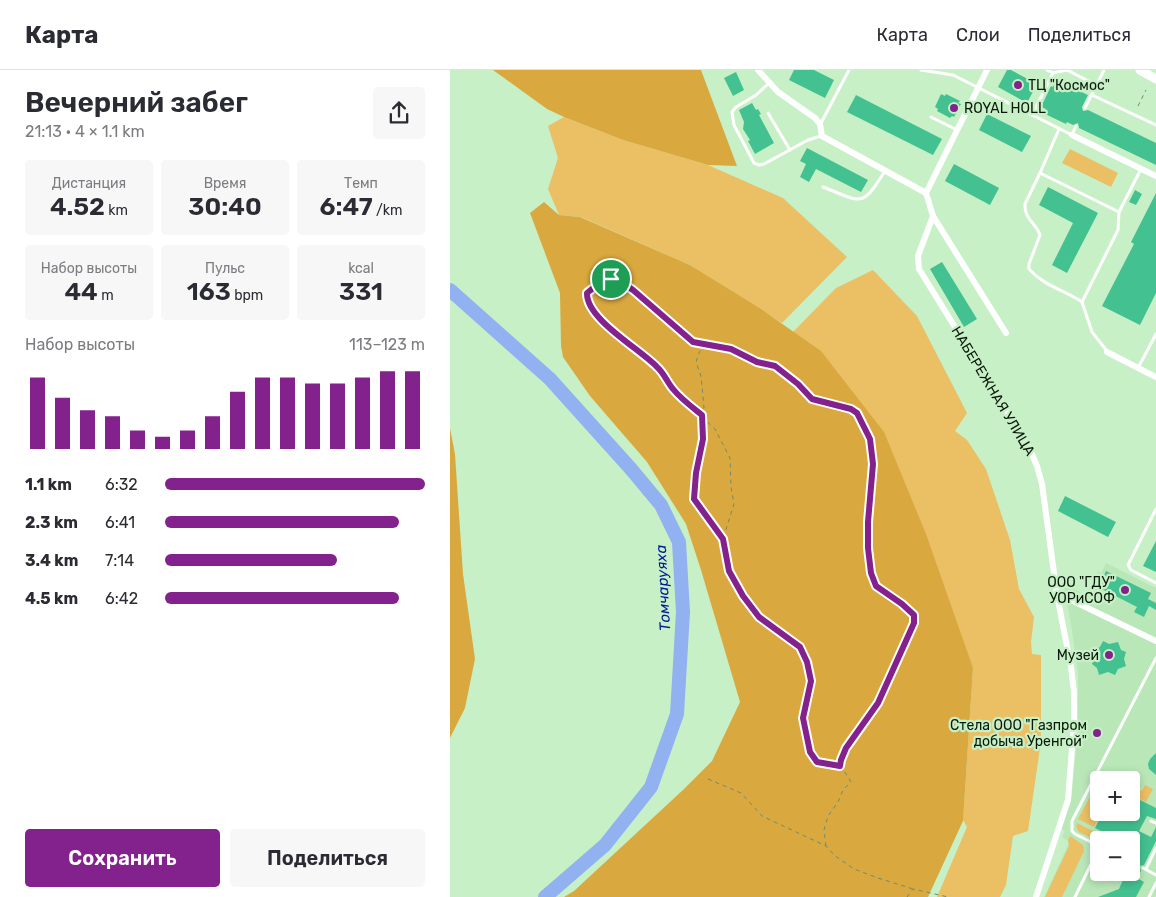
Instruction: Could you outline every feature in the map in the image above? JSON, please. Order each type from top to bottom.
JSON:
[{"type":"street","points":[[758,70],[769,84],[815,118],[820,124],[822,136],[926,193]]},
{"type":"street","points":[[987,70],[926,193],[933,216],[1006,333]]},
{"type":"street","points":[[1140,70],[1156,78]]},
{"type":"street","points":[[1072,135],[1156,176]]},
{"type":"street","name":"НАБЕРЕЖНАЯ УЛИЦА","points":[[933,216],[917,263],[1028,446],[1037,466],[1042,484],[1054,570],[1071,667],[1074,692],[1074,723],[1068,800],[1036,897]]},
{"type":"street","points":[[1107,352],[1156,377]]},
{"type":"street","points":[[1072,600],[1156,641]]},
{"type":"lane","points":[[820,124],[832,105],[849,70]]},
{"type":"lane","points":[[921,70],[953,75],[1072,135],[1076,126]]},
{"type":"lane","points":[[1047,70],[1053,73],[1067,70],[1096,85]]},
{"type":"lane","points":[[1085,108],[1104,70]]},
{"type":"lane","points":[[1032,116],[1053,73]]},
{"type":"lane","points":[[769,84],[756,95],[736,107],[732,112],[734,125],[754,163],[758,165],[764,164],[808,140],[822,136]]},
{"type":"lane","points":[[1092,95],[1156,125]]},
{"type":"lane","points":[[768,113],[790,150]]},
{"type":"lane","points":[[931,117],[957,130]]},
{"type":"lane","points":[[1059,129],[1025,204],[1029,221],[1038,230],[1040,235],[1029,264],[1029,269],[1045,283],[1082,302],[1092,332],[1107,352]]},
{"type":"lane","points":[[1082,302],[1118,230],[1120,212],[1141,169]]},
{"type":"lane","points":[[823,187],[861,200],[870,194],[885,170]]},
{"type":"lane","points":[[1040,172],[1120,212]]},
{"type":"lane","points":[[1138,368],[1156,334]]},
{"type":"lane","points":[[1156,509],[1128,565],[1131,570],[1156,583]]},
{"type":"lane","points":[[1090,842],[1072,831],[1072,821],[1156,658]]},
{"type":"lane","points":[[1151,821],[1156,824]]},
{"type":"lane","points":[[1156,848],[1144,868],[1156,874]]},
{"type":"lane","points":[[1075,897],[1090,866]]},
{"type":"lane","points":[[1149,897],[1156,883]]},
{"type":"path","points":[[1138,106],[1146,90]]},
{"type":"path","points":[[723,539],[734,504],[731,487],[730,458],[715,429],[672,389],[658,367],[632,347],[594,312],[586,300],[587,293],[597,285],[611,279],[621,282],[633,290],[693,342],[731,349],[757,362],[775,366],[798,384],[812,399],[851,409],[857,413],[870,439],[873,464],[868,522],[868,548],[871,573],[876,586],[914,615],[914,623],[878,703],[846,748],[841,760],[840,766],[851,782],[843,790],[838,802],[828,816],[824,830],[826,846]]},
{"type":"path","points":[[707,345],[702,348],[696,362],[703,387],[704,407],[702,415],[703,439],[696,473],[694,499],[723,539],[729,571],[743,596],[759,617],[800,647],[807,662],[811,681],[803,718],[810,752],[817,762],[840,766]]},
{"type":"path","points":[[708,779],[741,793],[767,819],[826,846],[834,855],[854,869],[913,889],[948,897]]},
{"type":"path","points":[[907,897],[913,889]]},
{"type":"shaded area","points":[[493,70],[701,70],[737,166],[708,165],[623,140],[564,117],[547,109]]},
{"type":"shaded area","points":[[564,117],[623,140],[708,165],[783,198],[847,257],[782,323],[690,265],[581,217],[559,215],[548,189],[558,158],[548,126]]},
{"type":"shaded area","points":[[1070,149],[1118,173],[1111,187],[1062,163]]},
{"type":"shaded area","points":[[544,202],[559,215],[580,217],[690,265],[761,309],[821,351],[884,432],[926,534],[973,668],[963,821],[928,897],[564,897],[574,891],[712,761],[740,702],[686,524],[647,462],[590,396],[563,357],[560,293],[530,213]]},
{"type":"shaded area","points":[[873,270],[917,316],[967,413],[955,431],[967,440],[986,469],[1010,540],[1019,589],[1034,617],[1031,642],[1032,654],[1041,655],[1041,741],[1028,831],[1013,836],[1006,885],[1000,897],[937,897],[967,827],[963,820],[973,668],[793,332],[836,288]]},
{"type":"shaded area","points":[[450,428],[455,454],[463,574],[475,659],[465,708],[450,738]]},
{"type":"shaded area","points":[[1106,563],[1156,588],[1155,897],[1044,897],[1068,845],[1068,841],[1062,837],[1065,831],[1060,828],[1071,801],[1078,730],[1078,673],[1064,589],[1066,585],[1086,595],[1098,571],[1101,573]]},
{"type":"shaded area","points":[[1145,785],[1153,789],[1146,802],[1140,799],[1140,790],[1142,791]]},
{"type":"shaded area","points":[[1090,797],[1090,821],[1097,821],[1094,827],[1078,819]]},
{"type":"shaded area","points":[[1077,823],[1093,831],[1090,831],[1090,837],[1079,832],[1076,827]]},
{"type":"shaded area","points":[[1070,836],[1083,845],[1084,851],[1062,897],[1045,897],[1069,846],[1068,840]]},
{"type":"building","points":[[794,70],[814,70],[834,80],[825,98],[789,80]]},
{"type":"building","name":"ТЦ \"Космос\"","points":[[1007,70],[1011,70],[1037,84],[1027,103],[998,87]]},
{"type":"building","points":[[736,72],[744,90],[733,96],[724,78]]},
{"type":"building","points":[[1056,80],[1088,95],[1082,107],[1083,111],[1088,110],[1156,143],[1156,165],[1079,128],[1078,123],[1073,125],[1067,122],[1066,124],[1043,113],[1046,109],[1041,107]]},
{"type":"building","points":[[941,94],[945,96],[946,94],[960,101],[958,103],[961,104],[954,117],[950,118],[937,111],[938,109],[935,107]]},
{"type":"building","points":[[856,95],[942,139],[933,155],[847,112]]},
{"type":"building","points":[[752,103],[761,114],[759,115],[774,143],[755,154],[748,141],[750,140],[743,129],[744,122],[739,110]]},
{"type":"building","points":[[987,114],[1031,136],[1022,152],[979,130]]},
{"type":"building","points":[[807,148],[868,180],[861,192],[816,169],[809,182],[800,177],[806,164],[800,161]]},
{"type":"building","points":[[954,164],[999,188],[990,205],[945,181]]},
{"type":"building","points":[[1048,187],[1098,213],[1067,273],[1052,265],[1073,223],[1039,205]]},
{"type":"building","points":[[1135,190],[1142,194],[1136,205],[1129,202]]},
{"type":"building","points":[[1156,193],[1156,293],[1140,325],[1102,306],[1134,244],[1131,242]]},
{"type":"building","points":[[942,262],[977,319],[964,327],[930,269]]},
{"type":"building","points":[[1065,496],[1116,522],[1108,537],[1058,511]]},
{"type":"building","points":[[1156,541],[1156,572],[1143,566]]},
{"type":"building","name":"ООО \"ГДУ\" УОРиСОФ","points":[[1106,571],[1151,593],[1148,599],[1156,603],[1156,610],[1149,606],[1144,617],[1134,612],[1137,607],[1098,587]]},
{"type":"building","name":"Музей","points":[[1103,641],[1109,644],[1118,642],[1121,650],[1126,652],[1124,659],[1126,666],[1118,669],[1115,675],[1108,672],[1099,675],[1097,668],[1092,664],[1094,659],[1090,651],[1100,647]]},
{"type":"building","points":[[1156,753],[1156,775],[1149,769],[1148,764]]},
{"type":"building","points":[[1140,800],[1156,808],[1156,819],[1147,816],[1139,831],[1101,831],[1095,828],[1098,821],[1140,821]]},
{"type":"building","points":[[1156,827],[1156,841],[1144,865],[1140,866],[1140,832],[1151,837]]},
{"type":"building","points":[[1140,880],[1144,882],[1136,897],[1098,897],[1119,889],[1122,881]]},
{"type":"waterway","name":"Томчаруяха","points":[[450,290],[550,379],[661,505],[679,542],[683,612],[677,714],[651,787],[605,845],[545,897]]},
{"type":"place","name":"ТЦ \"Космос\"","points":[[1018,85]]},
{"type":"place","name":"ROYAL HOLL","points":[[954,108]]},
{"type":"place","name":"ООО \"ГДУ\" УОРиСОФ","points":[[1125,590]]},
{"type":"place","name":"Музей","points":[[1109,655]]},
{"type":"place","name":"Стела ООО \"Газпром добыча Уренгой\"","points":[[1097,733]]},
{"type":"route","points":[[611,279],[621,282],[633,290],[693,342],[731,349],[757,362],[775,366],[798,384],[812,399],[851,409],[857,413],[870,439],[873,464],[868,522],[868,548],[871,573],[876,586],[914,615],[914,623],[878,703],[846,748],[840,766],[817,762],[810,752],[803,718],[811,681],[807,662],[800,647],[759,617],[743,596],[729,571],[723,539],[694,499],[696,473],[703,439],[702,415],[672,389],[658,367],[611,329],[594,312],[586,300],[587,293],[597,285],[611,279]]}]
